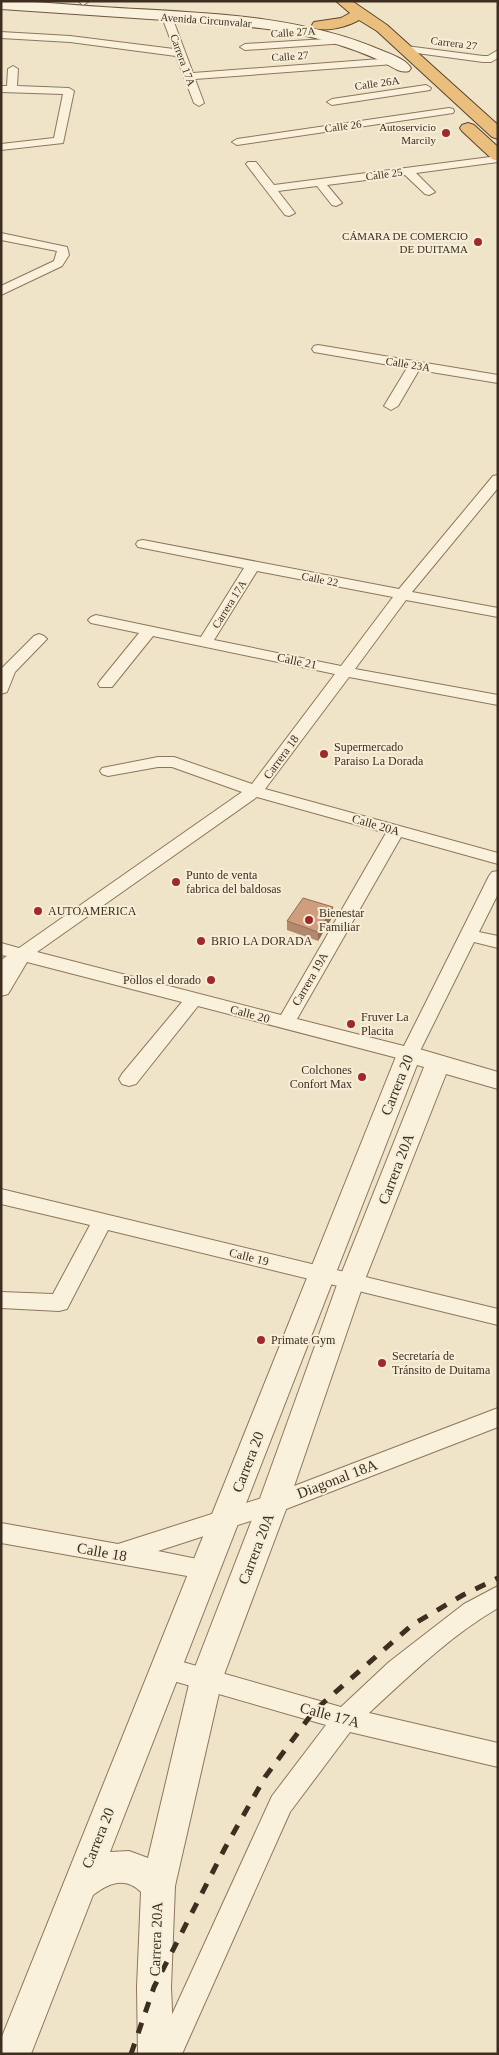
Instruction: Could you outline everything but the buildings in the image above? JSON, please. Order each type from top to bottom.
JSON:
[{"type":"highway","points":[[319,25],[344,22],[359,14],[343,1]]},
{"type":"highway","name":"Avenida Circunvalar","points":[[359,14],[364,30],[498,157]]},
{"type":"highway","name":"Avenida Circunvalar","points":[[359,14],[382,28],[498,134]]},
{"type":"highway","points":[[399,64],[424,66]]},
{"type":"main road","name":"Avenida Circunvalar","points":[[80,2],[219,10],[270,16],[319,25],[406,49]]},
{"type":"main road","name":"Avenida Circunvalar","points":[[1,5],[229,20],[288,28],[342,41],[399,64]]},
{"type":"street","name":"Carrera 17A","points":[[167,17],[199,103]]},
{"type":"street","points":[[1,35],[70,39],[180,53]]},
{"type":"street","name":"Calle 27A","points":[[245,47],[342,41]]},
{"type":"street","name":"Carrera 27","points":[[406,49],[484,59],[491,59],[498,54]]},
{"type":"street","name":"Calle 27","points":[[188,76],[399,64]]},
{"type":"street","points":[[1,147],[59,141],[69,91],[7,89],[13,69]]},
{"type":"street","name":"Calle 26A","points":[[332,102],[426,88]]},
{"type":"street","name":"Calle 26","points":[[237,142],[450,111]]},
{"type":"street","name":"Calle 25","points":[[270,190],[498,157]]},
{"type":"street","points":[[252,164],[289,213]]},
{"type":"street","points":[[408,171],[429,192]]},
{"type":"street","points":[[320,183],[336,203]]},
{"type":"street","points":[[1,236],[63,249],[63,255],[58,262],[1,291]]},
{"type":"street","name":"Calle 23A","points":[[318,349],[498,379]]},
{"type":"street","points":[[390,406],[415,365]]},
{"type":"street","name":"Carrera 18","points":[[1,969],[255,791],[402,595],[498,480]]},
{"type":"street","name":"Calle 22","points":[[143,544],[498,614]]},
{"type":"street","name":"Carrera 17A","points":[[205,642],[253,566]]},
{"type":"street","name":"Calle 21","points":[[96,620],[345,672],[498,700]]},
{"type":"street","points":[[106,684],[149,631]]},
{"type":"street","points":[[1,688],[8,670],[39,640]]},
{"type":"street","name":"Calle 20A","points":[[108,771],[158,762],[174,762],[255,791],[498,859]]},
{"type":"street","name":"Carrera 19A","points":[[285,1023],[396,831]]},
{"type":"street","name":"Carrera 20","points":[[13,2054],[409,1054],[498,876]]},
{"type":"street","points":[[469,935],[498,942]]},
{"type":"street","name":"Calle 20","points":[[2,944],[22,955],[409,1054],[498,1081]]},
{"type":"street","points":[[1,990],[22,955]]},
{"type":"street","points":[[129,1079],[194,999]]},
{"type":"street","name":"Carrera 20A","points":[[156,2054],[154,1987],[158,1886],[206,1680],[273,1504],[351,1282],[438,1063]]},
{"type":"street","name":"Calle 19","points":[[1,1196],[498,1317]]},
{"type":"street","points":[[1,1300],[59,1303],[102,1221]]},
{"type":"street","name":"Diagonal 18A","points":[[116,1554],[273,1504],[498,1417]]},
{"type":"street","name":"Calle 18","points":[[1,1534],[204,1569]]},
{"type":"street","points":[[168,2054],[281,1804],[345,1719],[398,1670],[472,1611],[498,1596]]},
{"type":"street","name":"Calle 17A","points":[[165,1668],[345,1719],[498,1755]]},
{"type":"street","points":[[79,1885],[95,1873],[106,1868],[118,1866],[130,1867],[141,1871],[151,1877],[158,1886]]},
{"type":"railway","points":[[131,2054],[154,1987],[225,1848],[265,1777],[314,1711],[412,1625],[463,1595],[498,1578]]},
{"type":"place","name":"Autoservicio Marcily","points":[[446,133]]},
{"type":"place","name":"CÁMARA DE COMERCIO DE DUITAMA","points":[[478,242]]},
{"type":"place","name":"Supermercado Paraiso La Dorada","points":[[324,754]]},
{"type":"place","name":"Punto de venta fabrica del baldosas","points":[[176,882]]},
{"type":"place","name":"AUTOAMERICA","points":[[38,911]]},
{"type":"place","name":"Bienestar Familiar","points":[[309,920]]},
{"type":"place","name":"BRIO LA DORADA","points":[[201,941]]},
{"type":"place","name":"Pollos el dorado","points":[[211,980]]},
{"type":"place","name":"Fruver La Placita","points":[[351,1024]]},
{"type":"place","name":"Colchones Confort Max","points":[[362,1077]]},
{"type":"place","name":"Primate Gym","points":[[261,1340]]},
{"type":"place","name":"Secretaría de Tránsito de Duitama","points":[[382,1363]]}]
